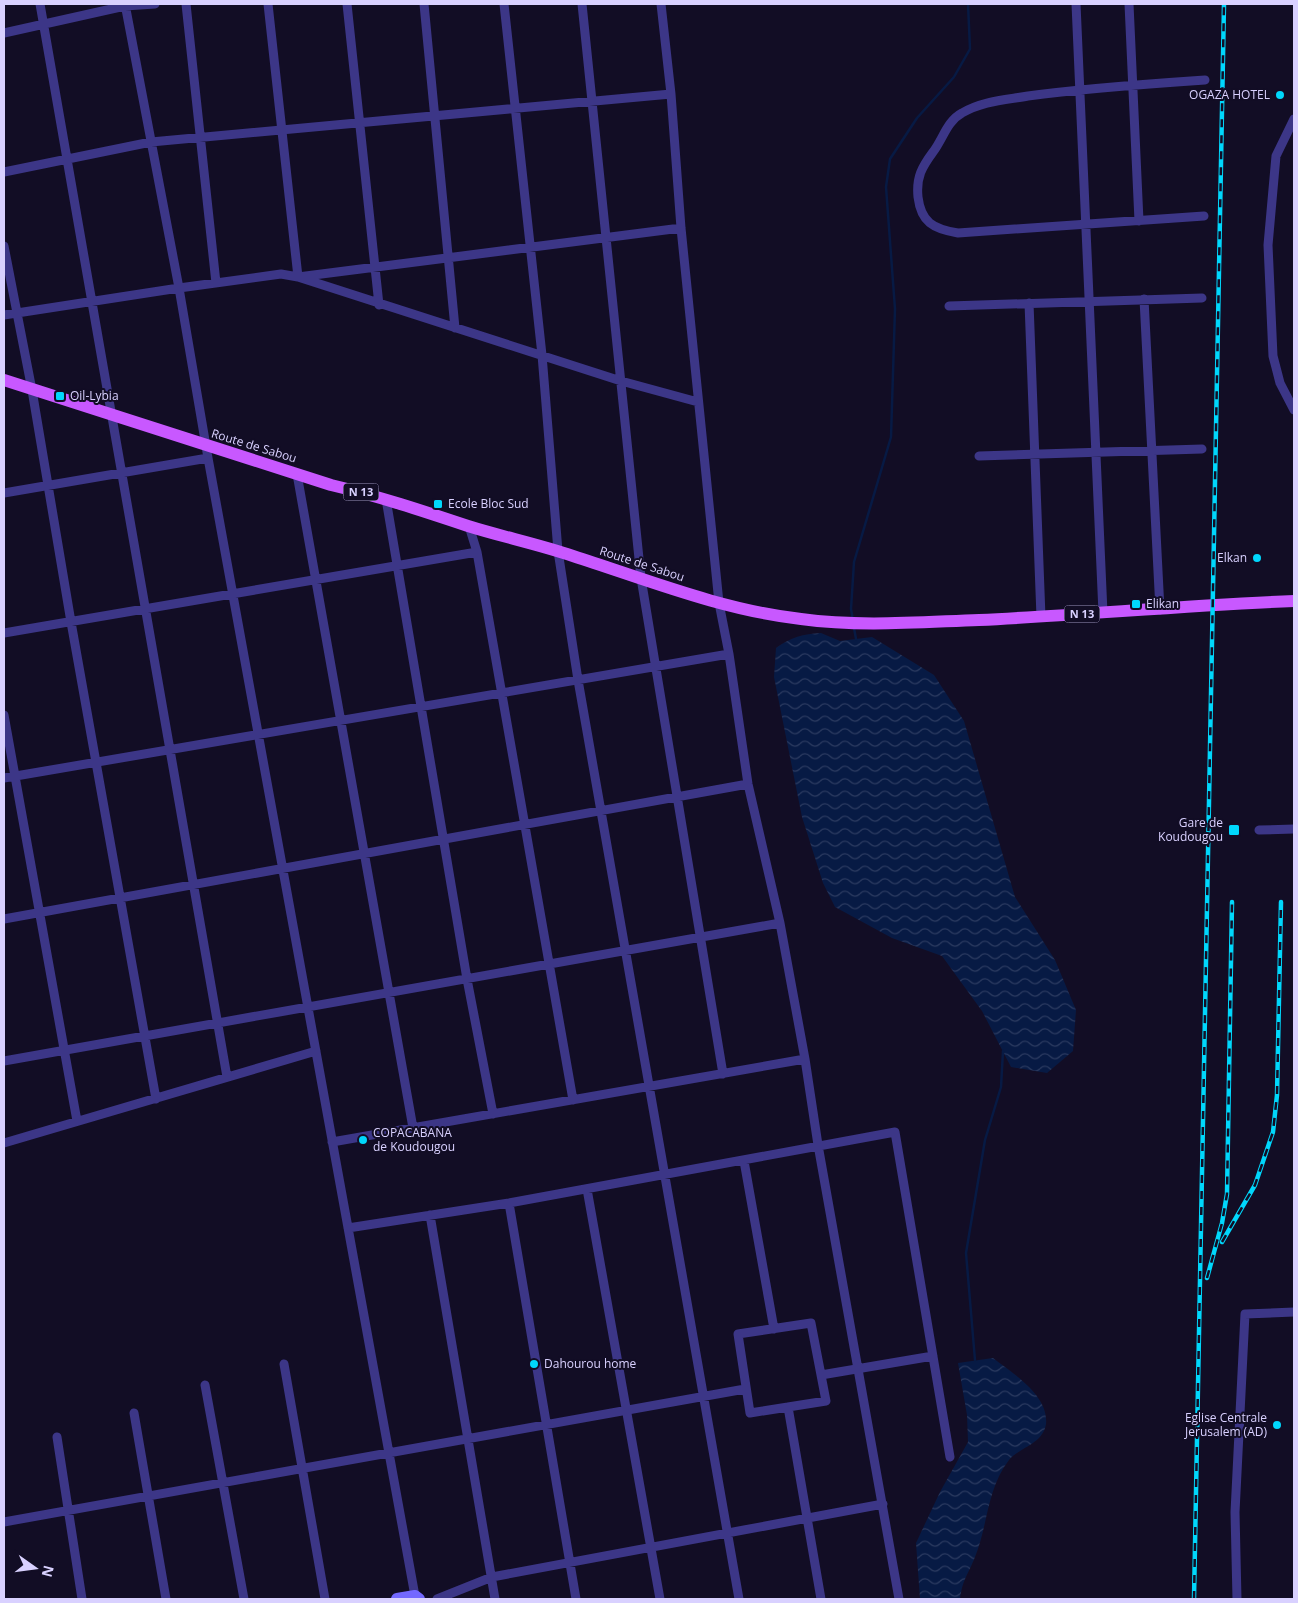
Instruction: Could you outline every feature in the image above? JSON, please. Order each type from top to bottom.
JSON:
[{"type":"main road","name":"Route de Sabou","points":[[4,380],[112,416],[207,452],[386,498],[469,526],[558,551],[719,603],[784,617],[869,623],[1042,617],[1160,610],[1211,604],[1294,601]]},
{"type":"street","points":[[40,4],[228,1077]]},
{"type":"street","points":[[4,33],[125,5],[154,4]]},
{"type":"street","points":[[186,4],[216,283]]},
{"type":"street","points":[[268,4],[298,277]]},
{"type":"street","points":[[347,4],[379,305]]},
{"type":"street","points":[[424,4],[455,328]]},
{"type":"street","points":[[504,4],[542,355],[558,551],[578,680],[648,1087],[739,1599]]},
{"type":"street","points":[[582,4],[641,578],[723,1074]]},
{"type":"street","points":[[661,4],[671,94],[681,228],[719,603],[729,654],[748,784],[780,923],[899,1599]]},
{"type":"street","points":[[1076,4],[1103,613]]},
{"type":"street","points":[[1130,4],[1139,221]]},
{"type":"street","points":[[125,5],[179,288],[232,594],[388,1451],[417,1598],[397,1599]]},
{"type":"street","points":[[1204,216],[1023,228],[963,234],[937,228],[924,220],[919,209],[917,189],[919,173],[924,163],[934,151],[951,122],[961,113],[991,101],[1080,89],[1206,80]]},
{"type":"street","points":[[4,172],[151,142],[671,94]]},
{"type":"street","points":[[1294,119],[1276,156],[1268,245],[1272,356],[1280,383],[1294,410]]},
{"type":"street","points":[[298,277],[681,228]]},
{"type":"street","points":[[4,246],[49,485],[71,622],[122,898],[156,1099]]},
{"type":"street","points":[[4,315],[281,274],[298,277],[379,305],[621,381],[698,402]]},
{"type":"street","points":[[949,306],[1202,298]]},
{"type":"street","points":[[1144,300],[1160,610]]},
{"type":"street","points":[[1029,303],[1042,617]]},
{"type":"street","points":[[979,456],[1202,449]]},
{"type":"street","points":[[4,493],[122,472],[207,452]]},
{"type":"street","points":[[297,474],[413,1128]]},
{"type":"street","points":[[386,498],[493,1114]]},
{"type":"street","points":[[469,526],[477,552],[573,1100]]},
{"type":"street","points":[[4,633],[477,552]]},
{"type":"street","points":[[4,778],[729,654]]},
{"type":"street","points":[[4,715],[77,1121]]},
{"type":"street","points":[[4,919],[748,784]]},
{"type":"street","points":[[1259,830],[1294,829]]},
{"type":"street","points":[[4,1062],[780,923]]},
{"type":"street","points":[[4,1143],[316,1051]]},
{"type":"street","points":[[332,1142],[805,1059]]},
{"type":"street","points":[[348,1228],[509,1203],[895,1132],[950,1457]]},
{"type":"street","points":[[744,1161],[774,1329]]},
{"type":"street","points":[[587,1189],[660,1599]]},
{"type":"street","points":[[509,1203],[576,1599]]},
{"type":"street","points":[[430,1215],[496,1599]]},
{"type":"street","points":[[1237,1599],[1235,1512],[1245,1314],[1294,1312]]},
{"type":"street","points":[[811,1323],[826,1401],[750,1413],[744,1389],[738,1334],[774,1329],[811,1323]]},
{"type":"street","points":[[821,1375],[933,1356]]},
{"type":"street","points":[[284,1364],[324,1599]]},
{"type":"street","points":[[205,1385],[244,1599]]},
{"type":"street","points":[[4,1522],[388,1451],[744,1389]]},
{"type":"street","points":[[788,1407],[821,1599]]},
{"type":"street","points":[[134,1413],[166,1599]]},
{"type":"street","points":[[58,1437],[82,1599]]},
{"type":"street","points":[[437,1599],[492,1577],[883,1504]]},
{"type":"water","points":[[821,633],[840,641],[872,637],[934,675],[964,721],[1015,897],[1055,960],[1076,1010],[1073,1051],[1047,1073],[1011,1067],[982,1011],[942,956],[892,938],[835,907],[823,883],[802,817],[774,677],[776,648],[797,637]]},
{"type":"water","points":[[993,1358],[1036,1394],[1045,1413],[1046,1424],[1044,1431],[1036,1441],[1009,1460],[996,1482],[979,1545],[964,1581],[960,1599],[920,1599],[916,1543],[940,1492],[968,1442],[967,1415],[958,1363]]},
{"type":"waterway","points":[[853,620],[851,609],[854,562],[891,437],[895,309],[886,187],[890,159],[917,118],[954,77],[970,49],[968,4]]},
{"type":"waterway","points":[[854,628],[856,639]]},
{"type":"waterway","points":[[975,1360],[966,1253],[985,1140],[1001,1087],[1003,1051]]},
{"type":"railway","points":[[1194,1599],[1224,4]]},
{"type":"railway","points":[[1207,1278],[1222,1223],[1227,1194],[1232,902]]},
{"type":"railway","points":[[1222,1242],[1255,1185],[1273,1132],[1277,1095],[1281,902]]},
{"type":"place","name":"OGAZA HOTEL","points":[[1280,95]]},
{"type":"place","name":"Oil-Lybia","points":[[60,396]]},
{"type":"place","name":"Ecole Bloc Sud","points":[[438,504]]},
{"type":"place","name":"Elkan","points":[[1257,558]]},
{"type":"place","name":"Elikan","points":[[1136,604]]},
{"type":"place","name":"Gare de Koudougou","points":[[1234,830]]},
{"type":"place","name":"COPACABANA de Koudougou","points":[[363,1140]]},
{"type":"place","name":"Dahourou home","points":[[534,1364]]},
{"type":"place","name":"Eglise Centrale Jerusalem (AD)","points":[[1277,1425]]}]
